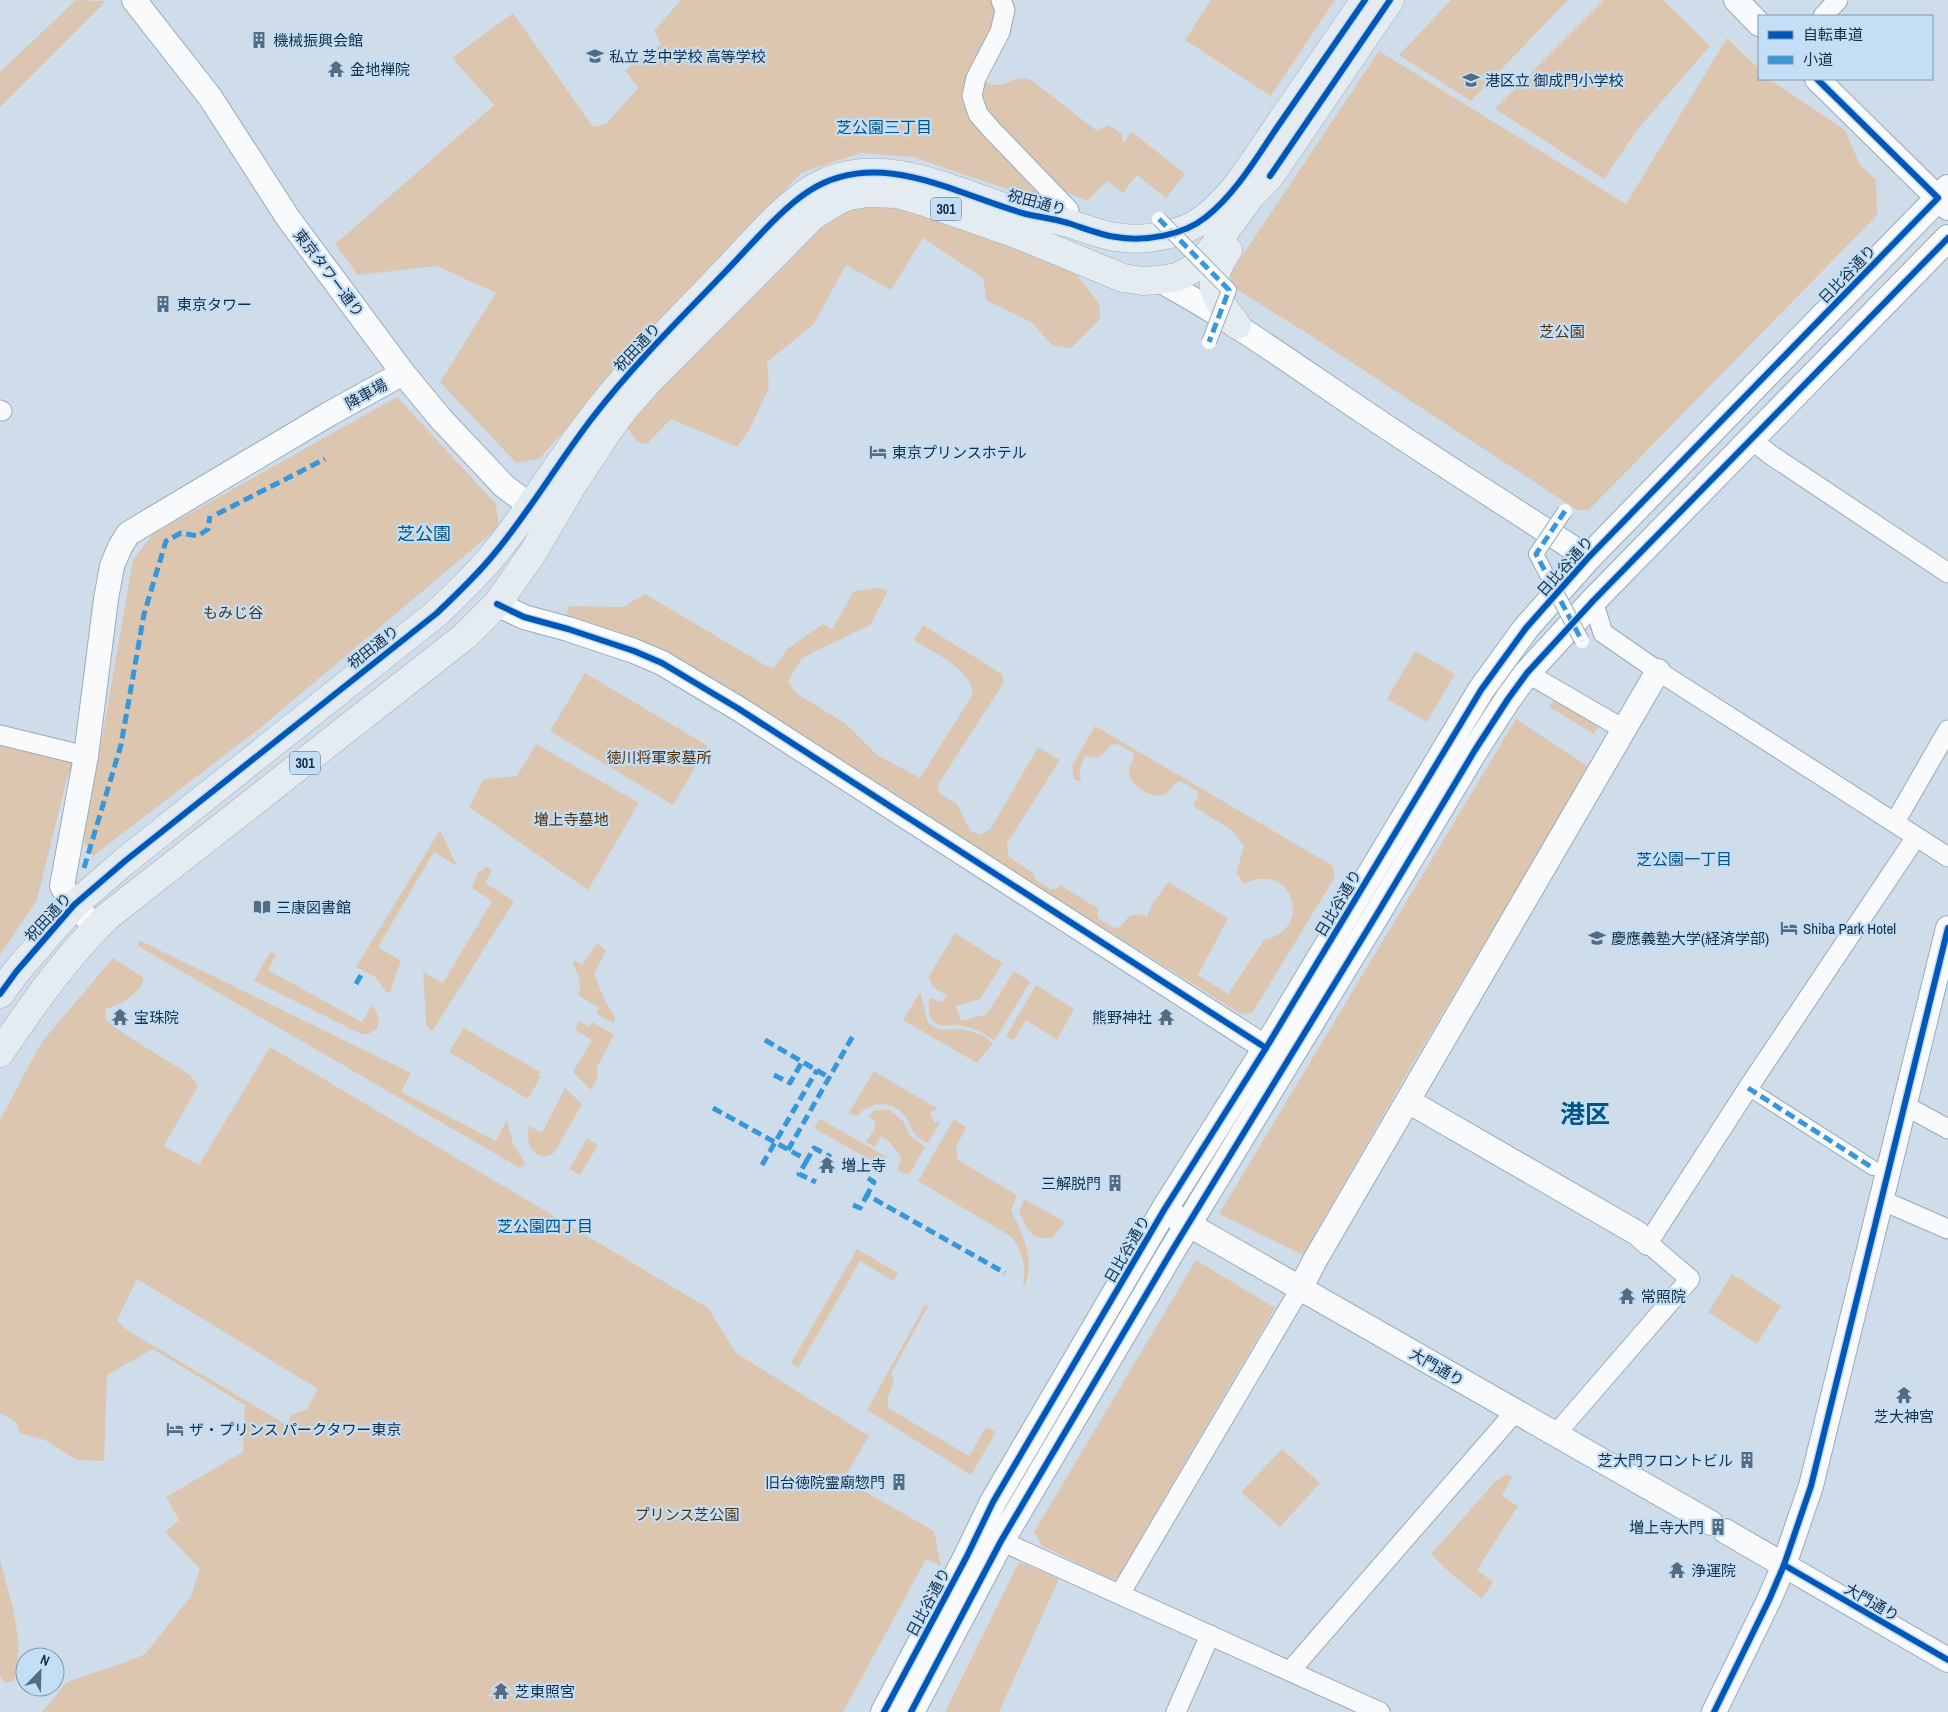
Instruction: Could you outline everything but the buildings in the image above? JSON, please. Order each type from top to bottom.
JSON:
[{"type":"main road","name":"祝田通り","points":[[0,994],[16,972],[74,905],[125,861],[437,613],[468,584],[494,555],[593,417],[628,374],[761,235],[789,207],[810,190],[841,177],[872,173],[900,174],[930,180],[1025,213],[1067,222],[1118,238],[1155,237],[1188,228],[1204,220],[1222,204],[1250,168],[1365,0]]},
{"type":"main road","name":"301","points":[[0,1053],[42,991],[97,928],[147,884],[328,745],[457,642],[497,604],[599,445],[631,401],[814,215],[849,196],[867,193],[898,194],[1020,235],[1124,278],[1143,281],[1177,277],[1192,270],[1205,258],[1251,196],[1270,176],[1390,0]]},
{"type":"main road","points":[[1237,325],[1218,300],[1214,292],[1213,282],[1226,254],[1262,201],[1270,176]]},
{"type":"main road","name":"日比谷通り","points":[[884,1712],[967,1556],[993,1502],[1164,1210],[1266,1048],[1481,690],[1526,628],[1588,558],[1945,198]]},
{"type":"main road","points":[[1025,213],[1144,265],[1159,280],[1222,204]]},
{"type":"main road","points":[[911,1712],[1002,1541],[1188,1224],[1475,750],[1527,673],[1593,600],[1948,238]]},
{"type":"main road","points":[[1588,558],[1606,568],[1628,565]]},
{"type":"main road","points":[[1588,558],[1593,600]]},
{"type":"street","name":"東京タワー通り","points":[[134,0],[210,97],[288,218],[403,373],[441,419],[504,486],[551,522]]},
{"type":"street","points":[[1001,0],[1005,10],[1000,32],[976,78],[972,96],[978,114],[1069,210],[1067,222]]},
{"type":"street","points":[[1736,0],[1758,23]]},
{"type":"street","points":[[1824,15],[1838,0]]},
{"type":"street","points":[[1817,80],[1945,198]]},
{"type":"street","points":[[1159,219],[1229,290],[1209,342]]},
{"type":"street","points":[[1159,280],[1237,325],[1388,428],[1588,558]]},
{"type":"street","name":"降車場","points":[[97,928],[74,905],[62,886],[86,756],[106,599],[112,566],[120,547],[128,534],[329,414],[403,373]]},
{"type":"street","points":[[1752,440],[1771,455],[1948,573]]},
{"type":"street","points":[[1565,511],[1536,554],[1582,642]]},
{"type":"street","points":[[1593,600],[1603,633],[1658,671],[1948,857]]},
{"type":"street","points":[[497,604],[524,617],[634,652],[662,663],[703,687],[1266,1048]]},
{"type":"street","points":[[1120,1594],[1300,1289],[1315,1260],[1658,671]]},
{"type":"street","points":[[1527,673],[1625,730]]},
{"type":"street","points":[[1895,822],[1948,730]]},
{"type":"street","points":[[0,735],[86,756]]},
{"type":"street","points":[[1648,1244],[1748,1088],[1916,837]]},
{"type":"street","points":[[1714,1712],[1770,1600],[1811,1486],[1948,928]]},
{"type":"street","points":[[1748,1088],[1873,1168]]},
{"type":"street","points":[[1408,1101],[1637,1233],[1690,1279],[1555,1435]]},
{"type":"street","points":[[1904,1105],[1948,1129]]},
{"type":"street","points":[[1881,1200],[1948,1229]]},
{"type":"street","name":"大門通り","points":[[1164,1210],[1948,1660]]},
{"type":"street","points":[[1290,1671],[1515,1412]]},
{"type":"street","points":[[1002,1541],[1380,1712]]},
{"type":"street","points":[[1176,1712],[1210,1634]]},
{"type":"green space","points":[[76,0],[106,1],[0,107],[0,72]]},
{"type":"green space","points":[[681,0],[1001,0],[977,77],[996,85],[1005,84],[1015,79],[1031,80],[1097,131],[1109,125],[1122,134],[1123,143],[1132,132],[1185,174],[1166,198],[1137,175],[1123,193],[1107,181],[1087,201],[1048,187],[1069,210],[913,157],[861,153],[801,173],[702,277],[539,459],[516,463],[440,382],[496,293],[437,266],[358,275],[335,244],[494,105],[452,58],[513,13],[593,127],[606,124],[638,88],[625,70],[661,44],[654,31]]},
{"type":"green space","points":[[1211,0],[1335,0],[1271,96],[1185,40]]},
{"type":"green space","name":"港区立 御成門小学校","points":[[1451,0],[1568,0],[1471,101],[1399,55]]},
{"type":"green space","points":[[1604,0],[1663,0],[1710,46],[1637,130],[1604,179],[1495,109]]},
{"type":"green space","name":"芝公園","points":[[1727,38],[1758,68],[1758,80],[1770,80],[1845,130],[1860,165],[1876,180],[1877,215],[1589,510],[1577,510],[1302,330],[1231,286],[1230,274],[1379,51],[1626,204]]},
{"type":"green space","points":[[882,199],[1070,267],[1099,303],[1100,319],[1071,348],[1053,346],[1031,322],[986,300],[983,278],[923,238],[891,290],[846,265],[814,324],[767,362],[769,388],[749,430],[737,447],[671,419],[647,444],[638,442],[623,422],[844,203]]},
{"type":"green space","name":"もみじ谷","points":[[397,397],[496,504],[499,527],[260,728],[93,856],[84,841],[133,560],[153,534]]},
{"type":"green space","points":[[879,588],[888,591],[870,625],[802,658],[788,681],[796,693],[846,724],[877,755],[920,778],[973,694],[970,685],[959,669],[914,640],[923,625],[1002,674],[1004,682],[938,785],[939,793],[957,804],[970,831],[981,835],[991,828],[1038,747],[1060,760],[1007,843],[1008,856],[1034,874],[1035,879],[1050,889],[1057,889],[1060,885],[1099,909],[1097,913],[1098,918],[1113,928],[1120,927],[1129,916],[1139,914],[1147,917],[1151,906],[1168,882],[1228,918],[1198,975],[1228,994],[1264,940],[1280,933],[1289,923],[1293,911],[1291,899],[1285,888],[1274,881],[1260,879],[1244,884],[1236,873],[1244,847],[1233,831],[1193,806],[1199,795],[1197,791],[1182,782],[1176,782],[1168,792],[1160,795],[1154,795],[1142,790],[1137,787],[1130,777],[1129,770],[1134,758],[1133,753],[1118,744],[1111,745],[1103,754],[1097,757],[1085,756],[1080,773],[1082,782],[1074,779],[1072,766],[1095,726],[1333,866],[1335,877],[1252,1013],[1241,1014],[680,663],[565,618],[569,606],[623,607],[645,594],[765,665],[774,668],[787,649],[823,624],[832,629],[854,591]]},
{"type":"green space","points":[[1415,651],[1455,674],[1427,722],[1387,699]]},
{"type":"green space","name":"徳川将軍家墓所","points":[[585,673],[708,746],[673,805],[550,731]]},
{"type":"green space","points":[[1554,700],[1598,727],[1594,734],[1549,707]]},
{"type":"green space","points":[[1516,719],[1589,767],[1410,1068],[1303,1255],[1219,1214]]},
{"type":"green space","points":[[0,735],[79,753],[67,778],[37,900],[0,955]]},
{"type":"green space","name":"増上寺墓地","points":[[536,744],[639,803],[588,890],[469,807],[484,779],[517,776]]},
{"type":"green space","points":[[440,830],[457,866],[434,852],[378,947],[401,961],[390,992],[387,993],[375,977],[356,967]]},
{"type":"green space","points":[[486,867],[492,870],[485,883],[514,901],[432,1032],[426,1024],[423,972],[443,983],[492,901],[472,888],[478,873]]},
{"type":"green space","points":[[955,933],[1002,963],[980,999],[956,1006],[961,1021],[987,1014],[1014,971],[1030,982],[994,1041],[985,1034],[971,1028],[953,1025],[941,1026],[931,1018],[929,1010],[930,998],[942,1002],[947,996],[932,986],[929,976]]},
{"type":"green space","points":[[139,940],[411,1073],[401,1092],[496,1141],[507,1120],[513,1144],[525,1163],[520,1168],[138,946]]},
{"type":"green space","points":[[597,943],[606,951],[594,973],[605,1001],[614,1015],[614,1023],[596,1014],[599,1008],[578,995],[580,983],[573,963],[575,960],[582,965]]},
{"type":"green space","points":[[270,952],[276,955],[268,970],[362,1022],[373,1004],[379,1019],[377,1029],[368,1034],[361,1034],[254,981]]},
{"type":"green space","name":"プリンス芝公園","points":[[113,958],[144,978],[140,988],[124,1002],[106,1009],[105,1019],[123,1033],[190,1075],[198,1086],[164,1146],[199,1165],[270,1047],[708,1308],[736,1353],[869,1436],[844,1478],[934,1531],[941,1566],[926,1559],[843,1712],[42,1712],[54,1697],[65,1697],[65,1684],[67,1682],[145,1654],[191,1596],[200,1569],[165,1532],[179,1520],[166,1497],[243,1452],[245,1405],[153,1349],[107,1375],[104,1461],[77,1460],[45,1440],[20,1433],[17,1423],[0,1413],[0,1120],[41,1043]],"holes":[[[137,1279],[318,1389],[307,1409],[291,1415],[287,1425],[127,1330],[117,1320]]]},
{"type":"green space","points":[[1036,985],[1074,1009],[1057,1040],[1026,1020],[1014,1040],[1006,1036]]},
{"type":"green space","points":[[920,992],[928,1023],[940,1030],[960,1029],[974,1032],[984,1036],[993,1043],[977,1063],[903,1020]]},
{"type":"green space","points":[[579,1021],[590,1027],[592,1022],[614,1035],[597,1067],[597,1079],[591,1090],[573,1072],[592,1040],[575,1030]]},
{"type":"green space","points":[[464,1028],[540,1072],[538,1075],[541,1076],[528,1099],[449,1052]]},
{"type":"green space","points":[[874,1071],[938,1109],[930,1112],[934,1123],[941,1121],[928,1143],[916,1135],[905,1116],[894,1107],[881,1104],[868,1107],[857,1116],[848,1114]]},
{"type":"green space","points":[[565,1088],[582,1104],[554,1153],[541,1156],[532,1150],[530,1145],[528,1139],[529,1126],[542,1133]]},
{"type":"green space","points":[[875,1110],[889,1110],[903,1121],[910,1136],[925,1147],[909,1175],[897,1170],[901,1158],[890,1142],[881,1136],[875,1147],[866,1142],[875,1128],[875,1122],[869,1115]]},
{"type":"green space","points":[[820,1119],[887,1157],[881,1166],[814,1128]]},
{"type":"green space","points":[[954,1119],[966,1127],[956,1148],[958,1160],[1017,1195],[1011,1210],[1024,1238],[1028,1258],[1029,1268],[1024,1287],[1023,1261],[1012,1237],[918,1181]]},
{"type":"green space","points":[[587,1139],[598,1145],[580,1175],[569,1169]]},
{"type":"green space","points":[[1024,1199],[1065,1222],[1052,1238],[1034,1236],[1028,1229],[1019,1212]]},
{"type":"green space","points":[[857,1249],[898,1273],[893,1281],[860,1261],[798,1368],[791,1363]]},
{"type":"green space","points":[[1196,1260],[1275,1308],[1118,1577],[1113,1580],[1042,1546],[1034,1532]]},
{"type":"green space","points":[[1732,1274],[1781,1306],[1757,1344],[1708,1312]]},
{"type":"green space","points":[[925,1305],[928,1306],[891,1374],[894,1381],[888,1397],[888,1408],[969,1456],[986,1427],[996,1432],[971,1475],[867,1410]]},
{"type":"green space","points":[[1282,1449],[1320,1483],[1280,1527],[1241,1492]]},
{"type":"green space","points":[[1507,1474],[1512,1477],[1502,1496],[1518,1506],[1477,1570],[1493,1582],[1482,1599],[1431,1554],[1495,1482]]},
{"type":"green space","points":[[0,1560],[12,1605],[19,1647],[15,1647],[15,1674],[13,1681],[5,1683],[0,1677]]},
{"type":"green space","points":[[1019,1562],[1059,1579],[999,1712],[945,1712]]},
{"type":"marked path","points":[[1159,219],[1229,290],[1209,342]]},
{"type":"marked path","points":[[217,514],[325,459]]},
{"type":"marked path","points":[[1565,511],[1536,554],[1582,641]]},
{"type":"marked path","points":[[84,868],[121,745],[144,614],[166,541],[181,533],[198,536],[208,529],[210,516]]},
{"type":"marked path","points":[[356,984],[361,975]]},
{"type":"marked path","points":[[788,1150],[854,1034]]},
{"type":"marked path","points":[[765,1040],[830,1078]]},
{"type":"marked path","points":[[774,1075],[790,1083],[802,1062]]},
{"type":"marked path","points":[[762,1165],[817,1070]]},
{"type":"marked path","points":[[1748,1088],[1873,1168]]},
{"type":"marked path","points":[[713,1108],[807,1160],[814,1148],[831,1157]]},
{"type":"marked path","points":[[807,1160],[799,1174],[816,1182]]},
{"type":"marked path","points":[[868,1178],[874,1182],[867,1195],[1005,1273]]},
{"type":"marked path","points":[[853,1205],[860,1208],[867,1195]]},
{"type":"cycle path","points":[[0,994],[16,972],[74,905],[125,861],[437,613],[459,592],[507,538],[580,434],[625,378],[767,227],[798,198],[836,178],[863,173],[890,173],[918,178],[1026,214],[1063,222],[1110,236],[1139,239],[1176,233],[1206,217],[1235,187],[1365,0]]},
{"type":"cycle path","points":[[1270,176],[1390,0]]},
{"type":"cycle path","points":[[884,1712],[967,1556],[993,1502],[1164,1210],[1266,1048],[1481,690],[1526,628],[1588,558],[1938,198],[1818,80]]},
{"type":"cycle path","points":[[911,1712],[1001,1541],[1170,1254],[1475,750],[1508,699],[1527,673],[1593,601],[1948,238]]},
{"type":"cycle path","points":[[497,604],[524,617],[568,629],[634,651],[662,663],[739,709],[1266,1048]]},
{"type":"cycle path","points":[[1714,1712],[1769,1600],[1784,1565],[1811,1486],[1948,928]]},
{"type":"cycle path","points":[[1784,1565],[1948,1660]]},
{"type":"place","name":"機械振興会館","points":[[259,40]]},
{"type":"place","name":"私立 芝中学校 高等学校","points":[[595,56]]},
{"type":"place","name":"金地禅院","points":[[336,69]]},
{"type":"place","name":"港区立 御成門小学校","points":[[1471,80]]},
{"type":"place","name":"東京タワー","points":[[163,304]]},
{"type":"place","name":"東京プリンスホテル","points":[[878,452]]},
{"type":"place","name":"三康図書館","points":[[262,907]]},
{"type":"place","name":"Shiba Park Hotel","points":[[1789,928]]},
{"type":"place","name":"慶應義塾大学(経済学部)","points":[[1597,938]]},
{"type":"place","name":"宝珠院","points":[[120,1017]]},
{"type":"place","name":"熊野神社","points":[[1166,1017]]},
{"type":"place","name":"増上寺","points":[[827,1165]]},
{"type":"place","name":"三解脱門","points":[[1115,1183]]},
{"type":"place","name":"常照院","points":[[1627,1296]]},
{"type":"place","name":"芝大神宮","points":[[1904,1395]]},
{"type":"place","name":"ザ・プリンス パークタワー東京","points":[[175,1429]]},
{"type":"place","name":"芝大門フロントビル","points":[[1747,1460]]},
{"type":"place","name":"旧台徳院霊廟惣門","points":[[899,1482]]},
{"type":"place","name":"増上寺大門","points":[[1718,1527]]},
{"type":"place","name":"浄運院","points":[[1677,1570]]},
{"type":"place","name":"芝東照宮","points":[[501,1691]]},
{"type":"district","name":"芝公園三丁目","points":[[884,127]]},
{"type":"district","name":"芝公園","points":[[424,533]]},
{"type":"district","name":"芝公園一丁目","points":[[1684,859]]},
{"type":"district","name":"港区","points":[[1585,1114]]},
{"type":"district","name":"芝公園四丁目","points":[[545,1226]]}]
